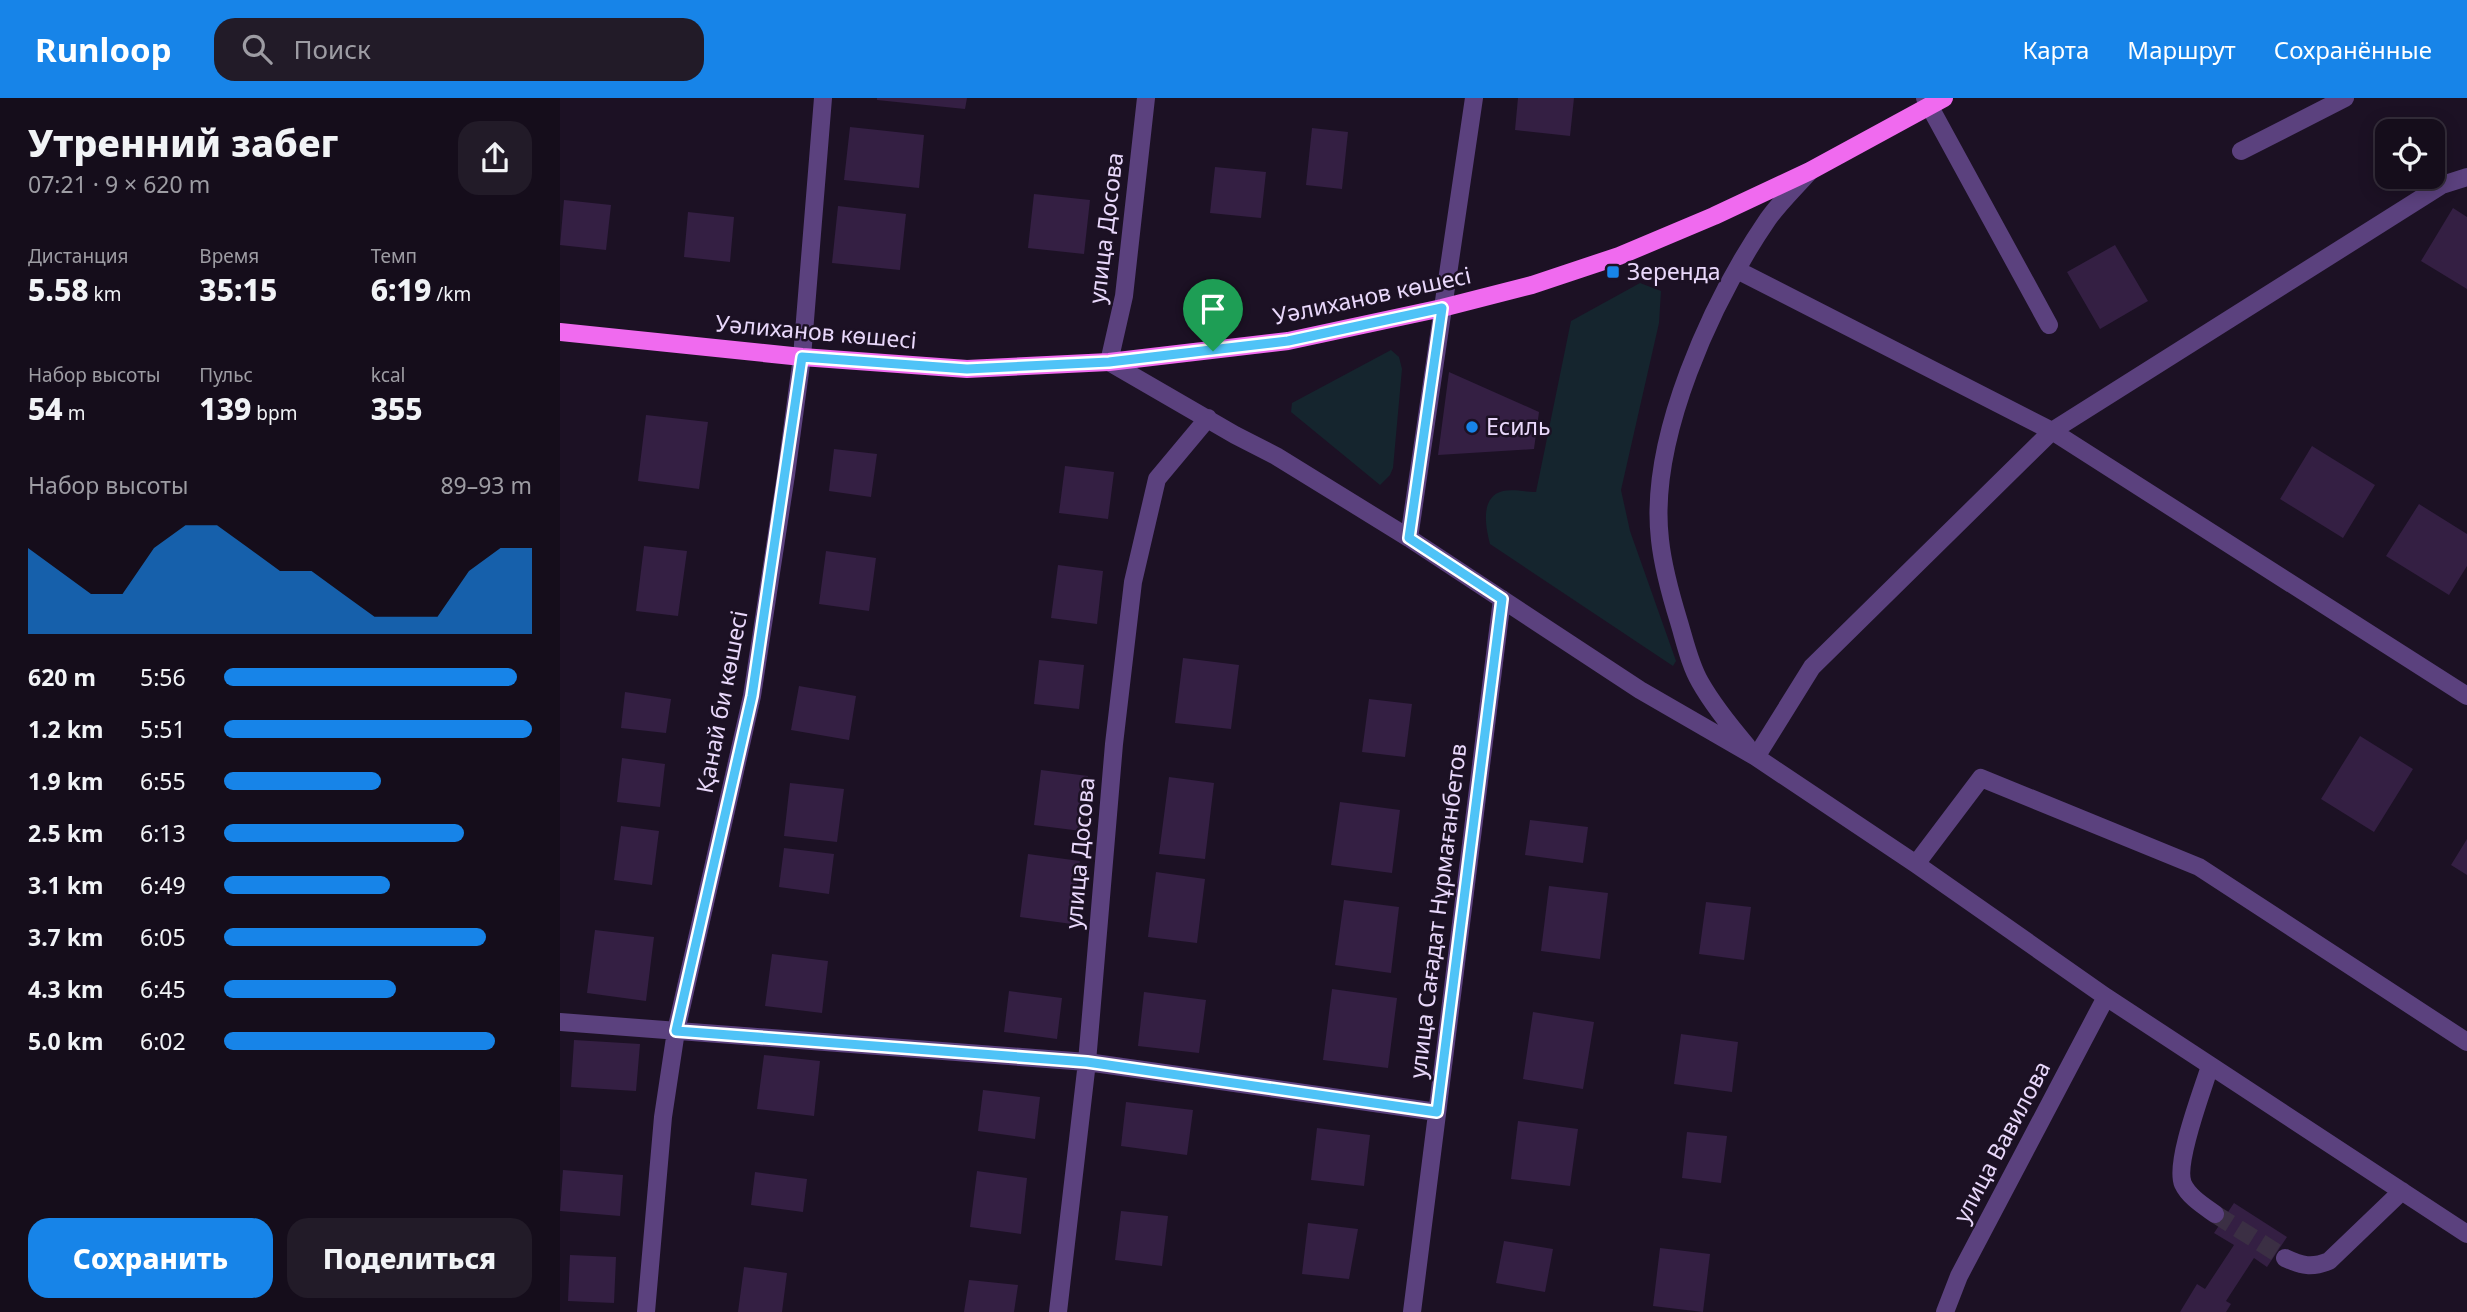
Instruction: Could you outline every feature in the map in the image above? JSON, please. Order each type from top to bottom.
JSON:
[{"type":"main road","name":"Уәлиханов көшесі","points":[[560,332],[802,357],[967,369],[1109,362],[1288,341],[1442,308],[1532,285],[1619,256],[1810,171],[1932,101]]},
{"type":"street","name":"Қанай би көшесі","points":[[646,1312],[663,1117],[676,1031],[752,696],[802,357],[823,98]]},
{"type":"street","name":"улица Досова","points":[[1109,362],[1124,296],[1146,98]]},
{"type":"street","points":[[1409,538],[1474,98]]},
{"type":"street","points":[[2241,151],[2345,98]]},
{"type":"street","points":[[1932,101],[2049,325]]},
{"type":"street","points":[[1756,757],[1722,716],[1698,680],[1670,593],[1660,538],[1660,484],[1671,427],[1696,350],[1737,270],[1769,218],[1810,171]]},
{"type":"street","points":[[1756,757],[1812,667],[2052,431],[2442,184],[2467,177]]},
{"type":"street","points":[[1737,270],[2052,431],[2467,696]]},
{"type":"street","points":[[1109,362],[1276,456],[1409,538],[1640,690],[1756,757],[1916,864],[2106,997],[2402,1191],[2465,1229]]},
{"type":"street","name":"улица Досова","points":[[1058,1312],[1087,1062],[1114,744],[1133,582],[1157,479],[1208,418]]},
{"type":"street","name":"улица Сағадат Нұрмағанбетов","points":[[1412,1312],[1502,599]]},
{"type":"street","points":[[1916,864],[1981,778],[2199,867],[2467,1042]]},
{"type":"street","name":"улица Вавилова","points":[[1945,1312],[1959,1276],[2106,997]]},
{"type":"street","points":[[560,1022],[1087,1062],[1437,1112]]},
{"type":"street","points":[[2210,1066],[2184,1152],[2182,1181],[2189,1193],[2215,1214]]},
{"type":"street","points":[[2285,1258],[2299,1265],[2315,1266],[2329,1261],[2402,1191]]},
{"type":"shaded area","points":[[1640,283],[1661,291],[1659,323],[1621,490],[1630,531],[1676,661],[1673,666],[1490,544],[1486,522],[1487,506],[1495,494],[1507,490],[1536,492],[1571,321]]},
{"type":"shaded area","points":[[1391,350],[1399,357],[1402,369],[1393,468],[1380,485],[1291,412],[1292,403]]},
{"type":"building","points":[[877,98],[967,98],[965,109]]},
{"type":"building","points":[[1518,98],[1574,98],[1570,136],[1515,130]]},
{"type":"building","points":[[850,127],[924,135],[919,188],[844,180]]},
{"type":"building","points":[[1312,128],[1348,132],[1342,189],[1306,185]]},
{"type":"building","points":[[1215,167],[1266,172],[1261,218],[1210,213]]},
{"type":"building","points":[[1034,194],[1090,200],[1084,254],[1028,248]]},
{"type":"building","points":[[564,200],[611,205],[606,250],[560,245]]},
{"type":"building","points":[[838,206],[906,214],[900,270],[832,263]]},
{"type":"building","points":[[2453,208],[2467,217],[2467,289],[2421,261]]},
{"type":"building","points":[[688,212],[734,217],[730,262],[684,257]]},
{"type":"building","points":[[2115,245],[2148,301],[2100,329],[2067,272]]},
{"type":"building","points":[[1449,372],[1539,412],[1534,449],[1438,455]]},
{"type":"building","points":[[646,415],[708,422],[699,489],[638,481]]},
{"type":"building","points":[[2312,446],[2375,485],[2343,538],[2280,499]]},
{"type":"building","points":[[834,449],[877,454],[871,497],[829,491]]},
{"type":"building","points":[[1065,466],[1114,472],[1108,519],[1059,513]]},
{"type":"building","points":[[2419,504],[2467,534],[2467,566],[2449,595],[2386,556]]},
{"type":"building","points":[[644,546],[687,551],[678,616],[636,611]]},
{"type":"building","points":[[826,551],[876,558],[869,611],[819,604]]},
{"type":"building","points":[[1058,565],[1103,571],[1097,624],[1051,618]]},
{"type":"building","points":[[1183,658],[1239,665],[1231,729],[1175,723]]},
{"type":"building","points":[[1039,660],[1084,665],[1079,709],[1034,704]]},
{"type":"building","points":[[799,686],[856,696],[849,740],[791,730]]},
{"type":"building","points":[[625,692],[671,699],[666,733],[621,728]]},
{"type":"building","points":[[1369,699],[1412,704],[1405,757],[1362,752]]},
{"type":"building","points":[[2360,736],[2413,769],[2374,832],[2321,799]]},
{"type":"building","points":[[622,758],[665,764],[660,807],[617,802]]},
{"type":"building","points":[[1041,770],[1088,776],[1081,831],[1034,825]]},
{"type":"building","points":[[1169,777],[1214,783],[1205,859],[1159,854]]},
{"type":"building","points":[[790,783],[844,789],[837,842],[784,836]]},
{"type":"building","points":[[1340,802],[1400,810],[1392,873],[1331,865]]},
{"type":"building","points":[[1530,820],[1588,827],[1583,863],[1525,855]]},
{"type":"building","points":[[621,826],[659,831],[652,885],[614,880]]},
{"type":"building","points":[[2467,839],[2467,875],[2451,865]]},
{"type":"building","points":[[784,848],[834,854],[829,894],[779,887]]},
{"type":"building","points":[[1028,854],[1080,861],[1072,924],[1020,917]]},
{"type":"building","points":[[1156,872],[1205,879],[1197,943],[1148,937]]},
{"type":"building","points":[[1549,886],[1608,893],[1600,959],[1541,951]]},
{"type":"building","points":[[1344,900],[1399,907],[1391,973],[1335,965]]},
{"type":"building","points":[[1706,902],[1751,907],[1744,960],[1699,954]]},
{"type":"building","points":[[595,930],[654,937],[646,1001],[587,993]]},
{"type":"building","points":[[772,954],[828,961],[822,1013],[765,1006]]},
{"type":"building","points":[[1332,989],[1397,998],[1388,1068],[1323,1060]]},
{"type":"building","points":[[1009,991],[1062,998],[1057,1039],[1004,1032]]},
{"type":"building","points":[[1144,992],[1206,1000],[1199,1053],[1138,1046]]},
{"type":"building","points":[[1533,1012],[1594,1022],[1583,1089],[1523,1079]]},
{"type":"building","points":[[1681,1034],[1738,1042],[1732,1092],[1674,1084]]},
{"type":"building","points":[[574,1040],[640,1044],[636,1091],[571,1087]]},
{"type":"building","points":[[764,1055],[820,1061],[814,1116],[757,1109]]},
{"type":"building","points":[[983,1090],[1040,1097],[1035,1139],[978,1131]]},
{"type":"building","points":[[1126,1102],[1193,1110],[1187,1155],[1121,1146]]},
{"type":"building","points":[[1518,1121],[1578,1129],[1570,1186],[1511,1179]]},
{"type":"building","points":[[1317,1128],[1370,1135],[1364,1186],[1311,1180]]},
{"type":"building","points":[[1687,1132],[1727,1136],[1721,1183],[1682,1178]]},
{"type":"building","points":[[563,1170],[623,1175],[620,1216],[560,1211]]},
{"type":"building","points":[[977,1171],[1027,1178],[1021,1234],[970,1227]]},
{"type":"building","points":[[755,1172],[807,1179],[803,1212],[751,1205]]},
{"type":"building","points":[[2234,1203],[2287,1237],[2267,1267],[2254,1258],[2226,1301],[2231,1304],[2226,1312],[2180,1312],[2197,1284],[2205,1289],[2234,1245],[2214,1233]]},
{"type":"building","points":[[1121,1211],[1168,1216],[1162,1266],[1115,1260]]},
{"type":"building","points":[[1308,1223],[1358,1229],[1349,1279],[1302,1274]]},
{"type":"building","points":[[1504,1241],[1553,1249],[1545,1292],[1496,1283]]},
{"type":"building","points":[[1660,1248],[1710,1254],[1703,1312],[1653,1306]]},
{"type":"building","points":[[570,1255],[616,1257],[614,1303],[568,1301]]},
{"type":"building","points":[[744,1267],[787,1273],[782,1312],[738,1312]]},
{"type":"building","points":[[969,1280],[1018,1285],[1014,1312],[964,1312]]},
{"type":"tunnel","points":[[2215,1214],[2285,1258]]},
{"type":"place","name":"Зеренда","points":[[1613,272]]},
{"type":"place","name":"Есиль","points":[[1472,427]]},
{"type":"route","points":[[1442,308],[1409,538],[1502,599],[1437,1112],[1087,1062],[676,1031],[752,696],[802,357],[967,369],[1109,362],[1213,351],[1288,341],[1442,308]]}]
